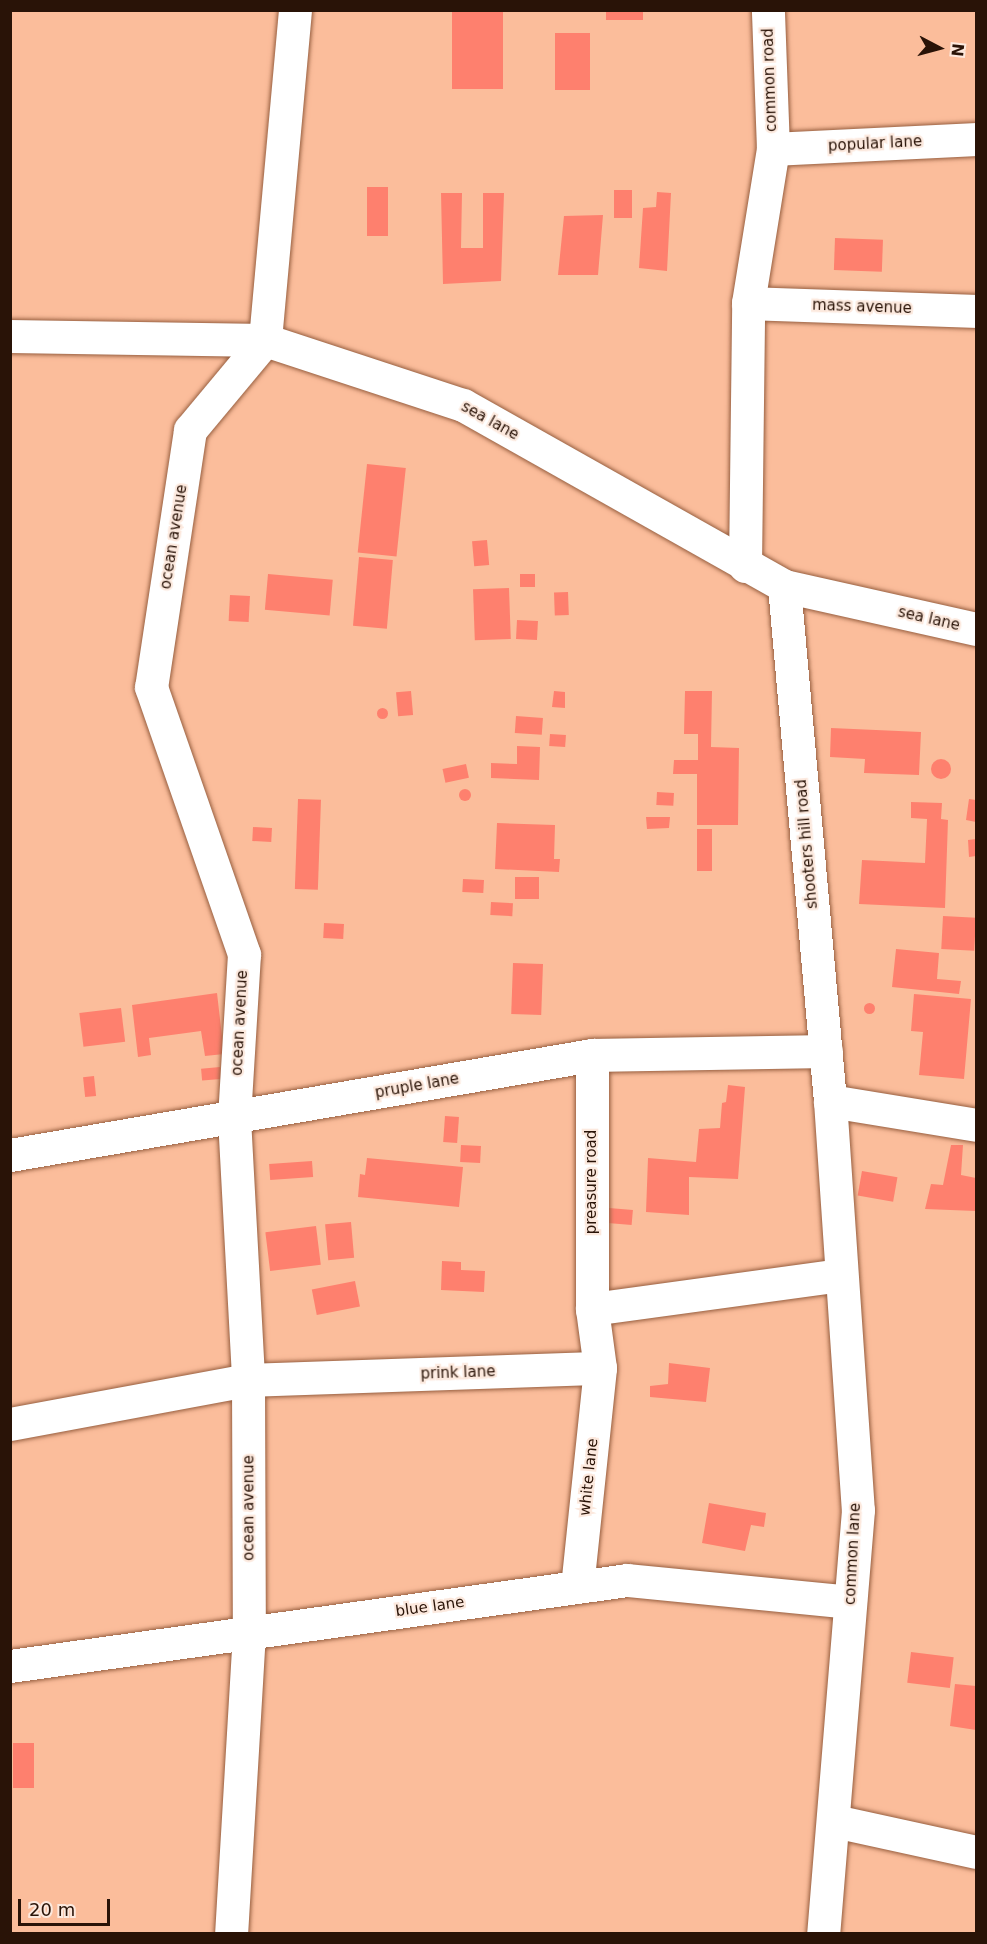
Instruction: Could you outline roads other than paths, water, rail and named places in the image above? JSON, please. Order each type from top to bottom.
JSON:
[{"type":"street","points":[[10,336],[265,340],[295,10]]},
{"type":"street","name":"common road","points":[[745,566],[748,303],[773,149],[768,10]]},
{"type":"street","name":"popular lane","points":[[773,149],[976,139]]},
{"type":"street","name":"mass avenue","points":[[748,303],[976,311]]},
{"type":"street","name":"sea lane","points":[[265,340],[463,405],[784,586],[976,629]]},
{"type":"street","name":"ocean avenue","points":[[231,1934],[249,1632],[248,1380],[234,1118],[244,954],[151,687],[190,430],[265,340]]},
{"type":"street","name":"shooters hill road","points":[[784,586],[830,1101]]},
{"type":"street","name":"pruple lane","points":[[10,1155],[592,1055],[826,1051]]},
{"type":"street","name":"preasure road","points":[[592,1055],[592,1309]]},
{"type":"street","points":[[830,1101],[976,1125]]},
{"type":"street","name":"common lane","points":[[823,1934],[858,1510],[840,1275],[830,1101]]},
{"type":"street","points":[[600,1368],[592,1309],[840,1275]]},
{"type":"street","name":"prink lane","points":[[10,1424],[248,1380],[600,1368]]},
{"type":"street","name":"white lane","points":[[577,1587],[600,1368]]},
{"type":"street","name":"blue lane","points":[[10,1666],[627,1580],[850,1602]]},
{"type":"street","points":[[834,1821],[976,1852]]}]
